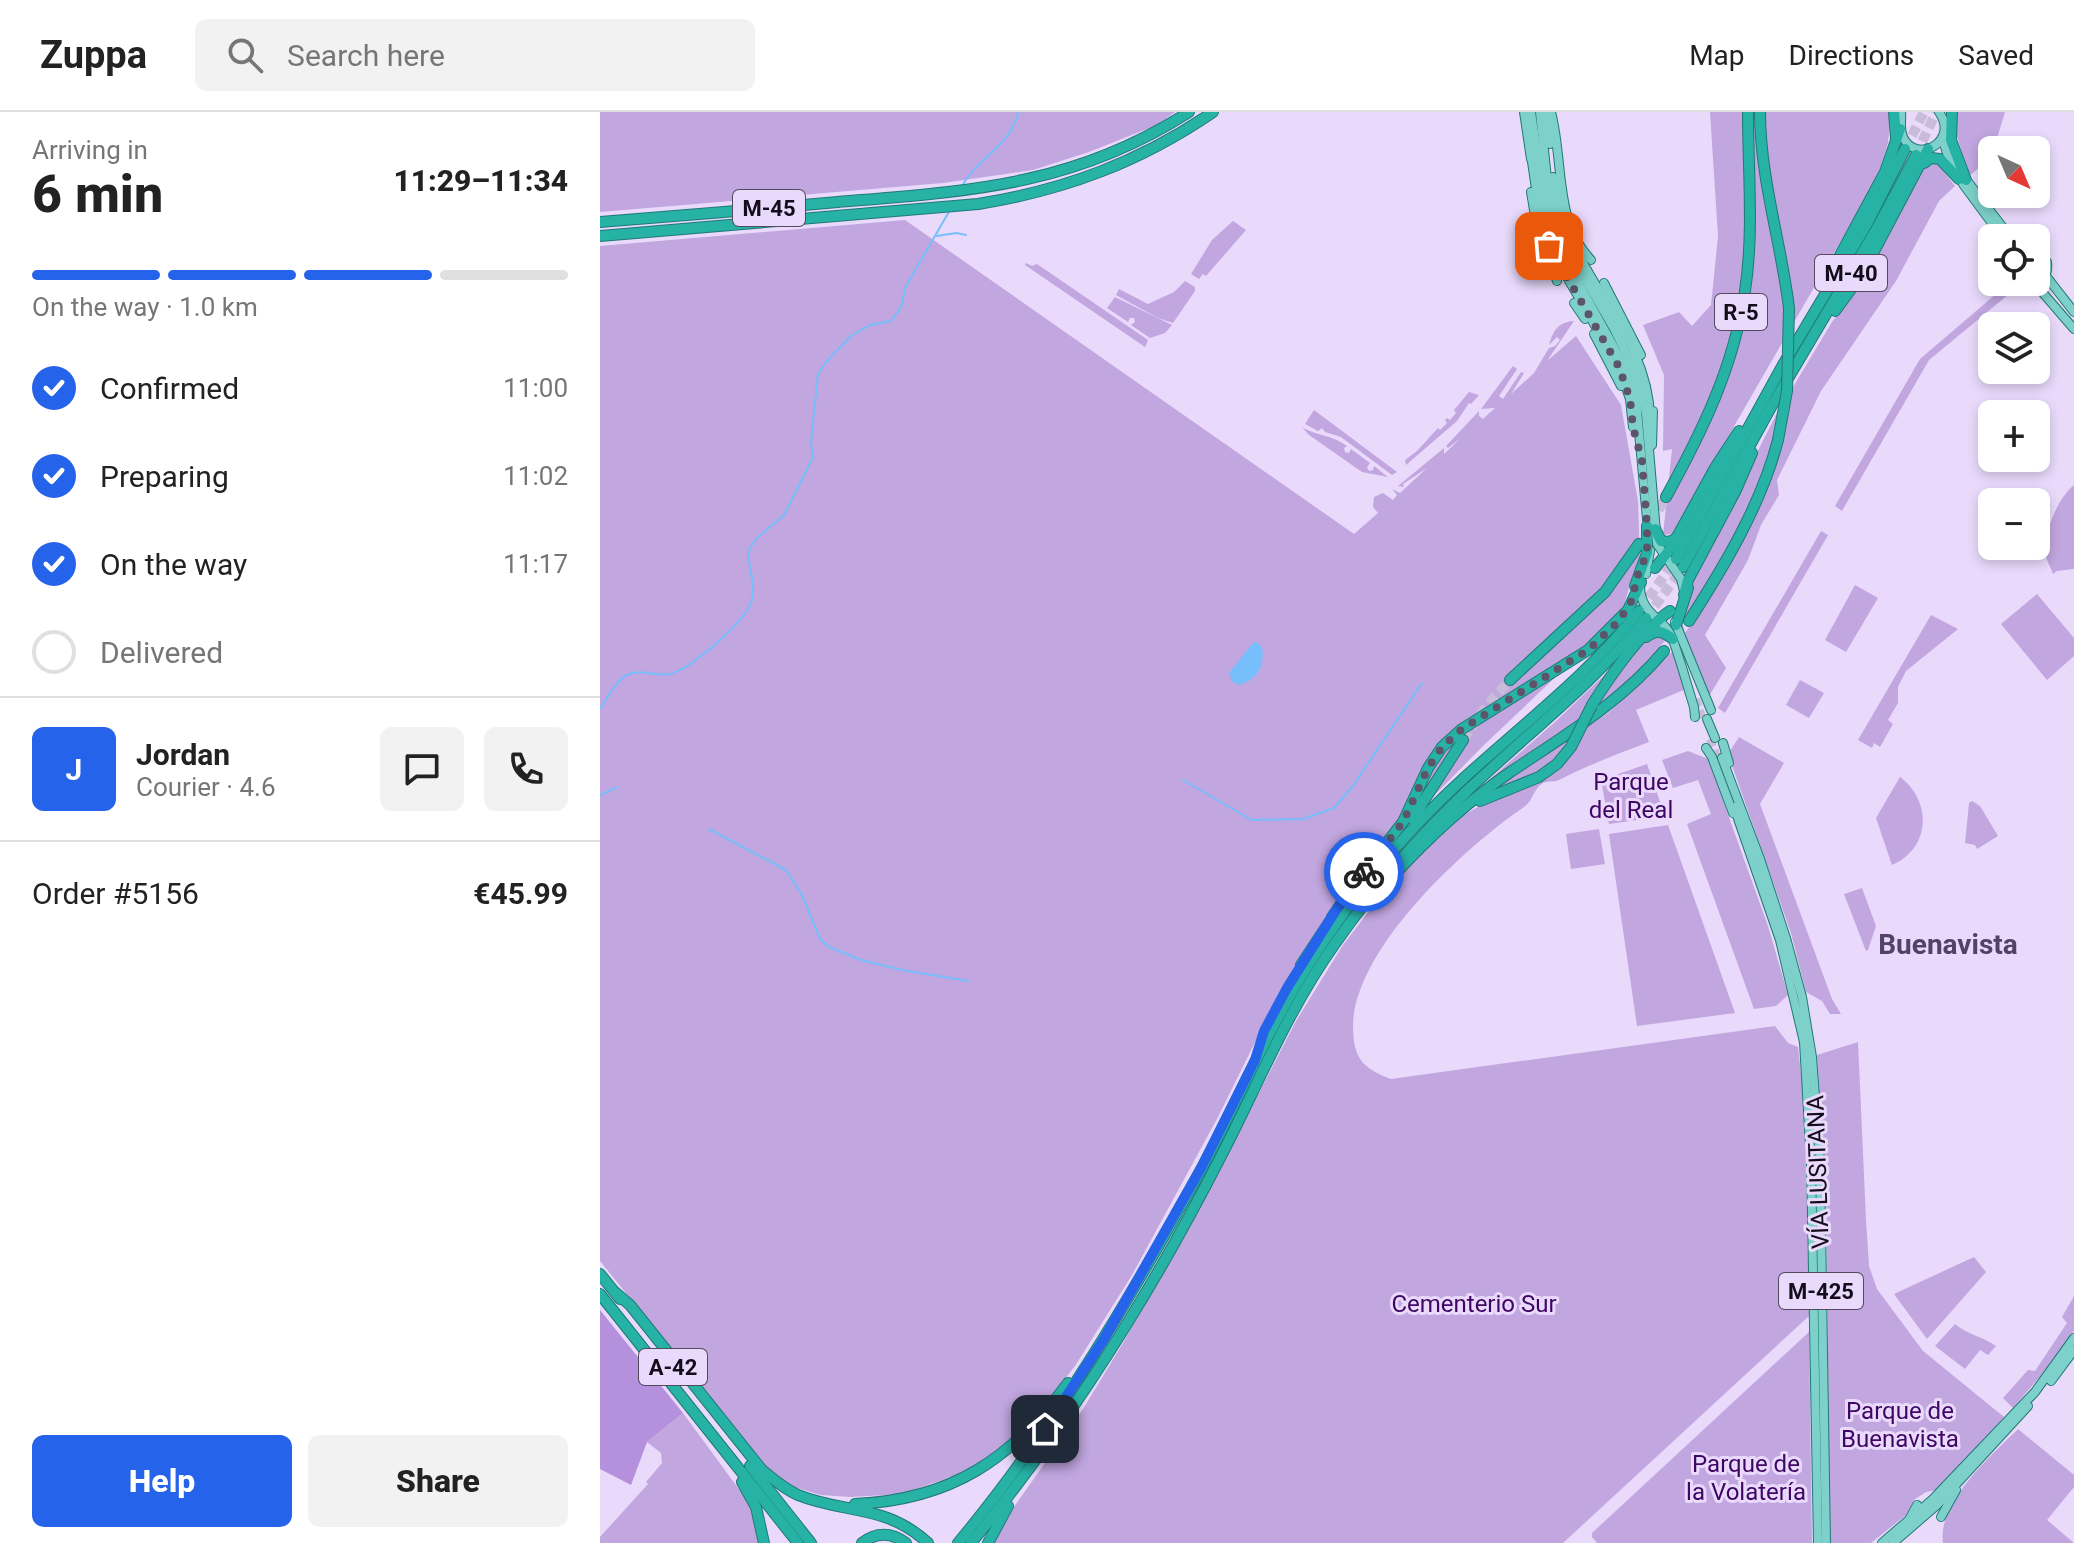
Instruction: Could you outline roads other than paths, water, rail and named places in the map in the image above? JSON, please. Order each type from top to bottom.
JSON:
[{"type":"highway","name":"M-45","points":[[600,222],[988,188],[1046,176],[1096,160],[1189,112]]},
{"type":"highway","name":"M-45","points":[[600,236],[978,204],[1026,195],[1078,182],[1127,162],[1180,135],[1215,112]]},
{"type":"highway","name":"R-5","points":[[1666,497],[1701,434],[1718,394],[1738,331],[1749,242],[1748,112]]},
{"type":"highway","name":"R-5","points":[[1689,621],[1756,502],[1778,440],[1787,391],[1789,308],[1770,204],[1760,112]]},
{"type":"highway","points":[[1945,125],[1951,112]]},
{"type":"highway","points":[[1951,112],[1951,140],[1962,179]]},
{"type":"highway","points":[[1797,342],[1885,172],[1898,134],[1901,113]]},
{"type":"highway","points":[[1782,388],[1862,274],[1929,149]]},
{"type":"highway","name":"M-40","points":[[1911,152],[1863,252],[1679,567],[1677,538],[1715,468],[1784,363],[1911,152]]},
{"type":"highway","points":[[1920,167],[1928,159],[1940,159],[1962,179]]},
{"type":"highway","name":"M-40","points":[[1679,567],[1784,363]]},
{"type":"highway","points":[[1651,527],[1661,541],[1669,542],[1677,538]]},
{"type":"highway","points":[[1644,610],[1635,582],[1647,553],[1651,527]]},
{"type":"highway","points":[[1510,680],[1605,592],[1639,544]]},
{"type":"highway","points":[[1635,647],[1644,610],[1647,575],[1679,567]]},
{"type":"highway","points":[[1679,567],[1684,595]]},
{"type":"highway","points":[[1419,849],[1466,809],[1539,777],[1557,764],[1571,747],[1592,705],[1635,647],[1653,632],[1675,630],[1687,599],[1679,567]]},
{"type":"highway","points":[[1255,1060],[1271,1017],[1308,952],[1351,889],[1403,822],[1428,768],[1442,747],[1462,729],[1588,650],[1619,621],[1644,610],[1674,608]]},
{"type":"highway","points":[[958,1543],[1027,1455],[1098,1349],[1201,1168],[1293,988],[1366,882],[1405,836],[1461,781],[1597,660],[1644,610]]},
{"type":"highway","points":[[971,1543],[1024,1478],[1108,1355],[1219,1160],[1293,1012],[1332,947],[1407,850],[1469,789],[1604,667],[1644,610]]},
{"type":"highway","points":[[1264,1069],[1341,944],[1390,879],[1451,819],[1508,774],[1609,705],[1664,651]]},
{"type":"highway","points":[[1332,917],[1418,811],[1463,740]]},
{"type":"highway","name":"A-42","points":[[600,1274],[811,1543]]},
{"type":"highway","points":[[616,1293],[630,1305],[762,1470],[795,1494],[885,1516],[928,1543]]},
{"type":"highway","name":"A-42","points":[[600,1294],[798,1543]]},
{"type":"highway","points":[[837,1504],[913,1497],[963,1479],[983,1468],[1034,1426],[1090,1352],[1098,1349]]},
{"type":"highway","points":[[708,1431],[756,1507],[764,1543]]},
{"type":"highway","points":[[988,1543],[1024,1478]]},
{"type":"highway","points":[[862,1543],[882,1535],[895,1536],[906,1543]]},
{"type":"main road","points":[[1524,112],[1544,232],[1619,367],[1630,399],[1633,427]]},
{"type":"main road","points":[[1531,112],[1552,235],[1631,378],[1646,461],[1651,527],[1647,575],[1679,567]]},
{"type":"main road","points":[[1546,112],[1554,187],[1566,234],[1645,374],[1650,400],[1646,461]]},
{"type":"main road","points":[[1546,112],[1568,224],[1579,246],[1591,260]]},
{"type":"main road","points":[[1939,112],[1945,125],[1942,138],[1948,156],[1993,224]]},
{"type":"main road","points":[[1898,134],[1914,148],[1929,149],[1946,161],[1999,224]]},
{"type":"main road","points":[[1929,149],[1942,138]]},
{"type":"main road","points":[[1531,155],[1532,206],[1557,281]]},
{"type":"main road","points":[[2050,281],[2074,312]]},
{"type":"main road","points":[[1604,283],[1648,373],[1654,434],[1646,461]]},
{"type":"main road","points":[[2046,296],[2074,329]]},
{"type":"main road","points":[[1574,303],[1620,382],[1646,461]]},
{"type":"main road","points":[[1651,527],[1657,544],[1679,567]]},
{"type":"main road","points":[[1644,610],[1659,612],[1674,608],[1684,595]]},
{"type":"main road","points":[[1674,608],[1675,630],[1694,707],[1704,716]]},
{"type":"main road","points":[[1644,610],[1675,630],[1713,742],[1760,859]]},
{"type":"main road","points":[[1675,630],[1698,699]]},
{"type":"main road","points":[[1713,742],[1712,757],[1750,853]]},
{"type":"main road","name":"M-425","points":[[1720,759],[1760,859],[1798,998],[1780,940],[1720,759]]},
{"type":"main road","name":"VÍA LUSITANA","points":[[1798,998],[1807,1041],[1821,1541]]},
{"type":"main road","points":[[1893,1543],[2035,1392],[2074,1338]]},
{"type":"main road","points":[[1882,1543],[1910,1525],[1966,1473],[2037,1397],[2074,1350]]},
{"type":"main road","points":[[1941,1517],[1966,1473]]},
{"type":"main road","points":[[1931,1497],[1945,1487]]},
{"type":"main road","points":[[1910,1525],[1917,1505]]},
{"type":"main road","points":[[1910,1525],[1926,1524]]},
{"type":"water","points":[[1256,642],[1262,647],[1259,671],[1238,685],[1229,673]]},
{"type":"waterway","points":[[962,186],[1009,134],[1018,112]]},
{"type":"waterway","points":[[600,709],[615,686],[627,675],[638,672],[670,674],[691,663],[717,643],[747,609],[753,588],[748,551],[757,538],[784,515],[813,457],[811,442],[818,374],[852,335],[870,325],[891,321],[901,307],[906,286],[950,210]]},
{"type":"waterway","points":[[937,236],[966,235]]},
{"type":"waterway","points":[[1183,780],[1252,820],[1303,819],[1334,808],[1352,787],[1422,683]]},
{"type":"waterway","points":[[600,795],[617,787]]},
{"type":"waterway","points":[[709,829],[786,870],[801,893],[820,939],[829,947],[861,960],[968,981]]},
{"type":"tunnel","points":[[1905,149],[1924,112]]},
{"type":"tunnel","points":[[1916,155],[1936,112]]},
{"type":"tunnel","points":[[1651,523],[1666,497]]},
{"type":"tunnel","points":[[1640,610],[1676,559]]},
{"type":"tunnel","points":[[1646,618],[1683,568]]},
{"type":"tunnel","points":[[1463,740],[1487,705],[1510,680]]},
{"type":"tunnel","points":[[1696,699],[1703,720]]},
{"type":"tunnel","points":[[1710,739],[1718,759]]},
{"type":"district","name":"Buenavista","points":[[1948,944]]},
{"type":"park label","name":"Parque del Real","points":[[1631,796]]},
{"type":"park label","name":"Cementerio Sur","points":[[1474,1304]]},
{"type":"park label","name":"Parque de Buenavista","points":[[1900,1425]]},
{"type":"park label","name":"Parque de la Volatería","points":[[1746,1478]]}]
